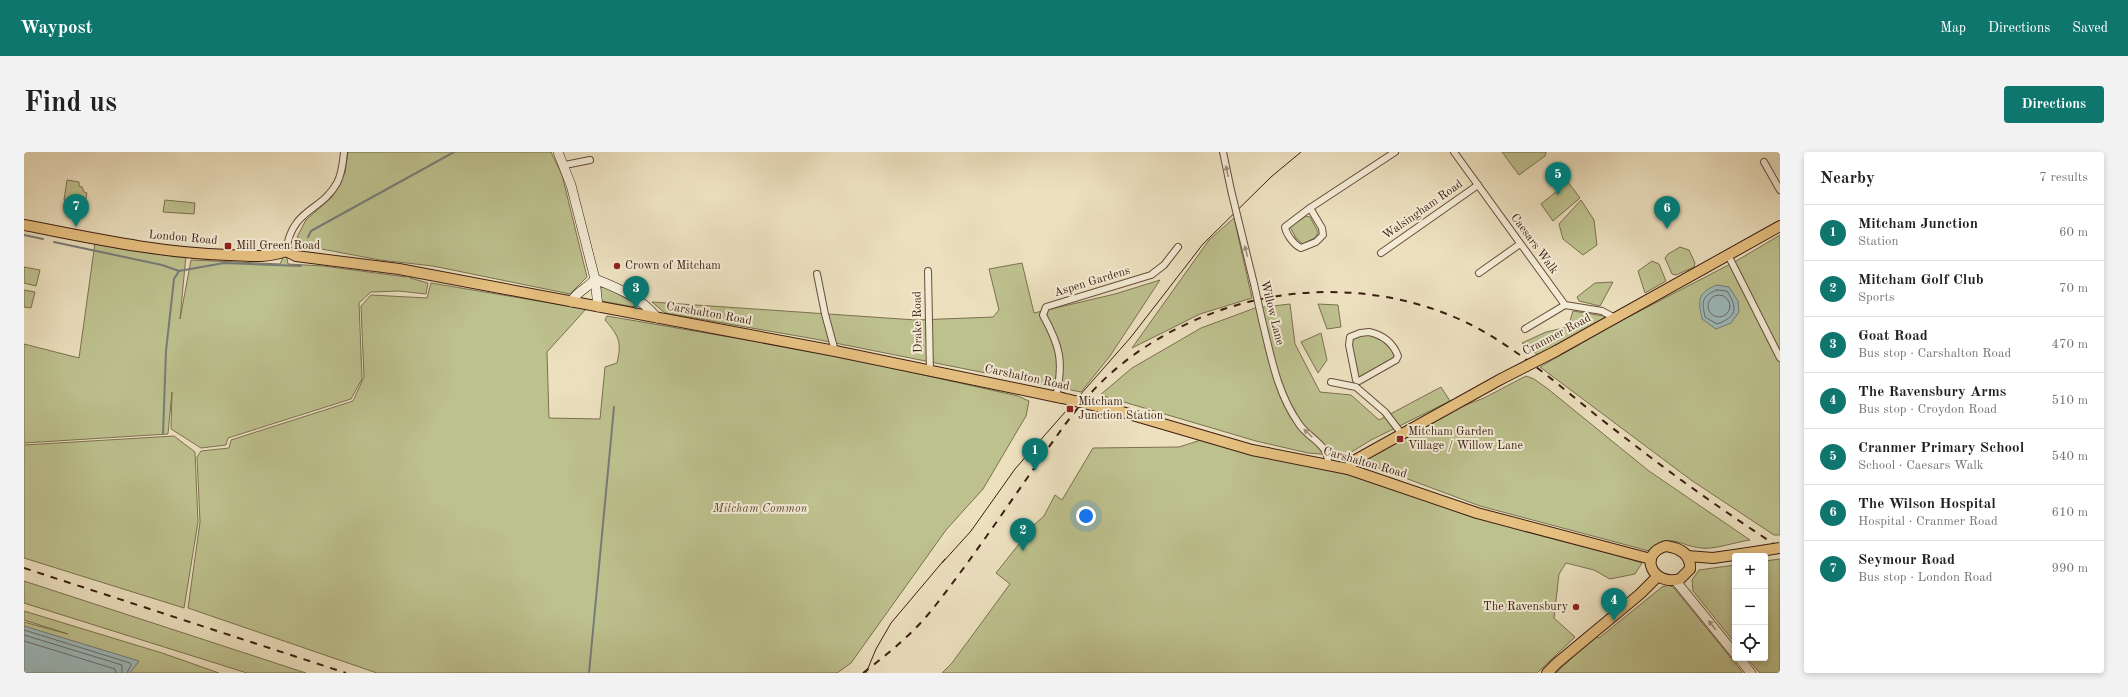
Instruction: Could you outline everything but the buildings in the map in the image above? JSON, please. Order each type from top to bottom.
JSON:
[{"type":"main road","name":"London Road","points":[[24,225],[140,248],[191,254],[271,256],[286,251]]},
{"type":"main road","name":"Cranmer Road","points":[[1348,469],[1350,464],[1357,459],[1401,433],[1556,351],[1780,226]]},
{"type":"main road","name":"Carshalton Road","points":[[286,251],[296,256],[344,261],[410,272],[835,351],[930,372],[1007,385],[1122,412],[1252,450],[1348,469],[1477,512],[1651,559]]},
{"type":"main road","points":[[1666,546],[1678,549],[1689,561],[1688,573],[1675,580],[1658,576],[1652,571],[1651,559],[1655,552],[1666,546]]},
{"type":"main road","points":[[1689,561],[1780,548]]},
{"type":"main road","points":[[1547,673],[1557,662],[1640,594],[1658,576]]},
{"type":"street","points":[[286,251],[287,240],[294,226],[337,183],[344,161],[344,152]]},
{"type":"street","points":[[558,152],[565,165],[595,279],[598,307]]},
{"type":"street","name":"Willow Lane","points":[[1224,152],[1231,190],[1262,320],[1284,399],[1300,425],[1327,452],[1328,464]]},
{"type":"street","points":[[1310,208],[1322,228],[1322,235],[1316,242],[1301,248],[1292,240],[1285,227],[1310,208],[1395,152]]},
{"type":"street","name":"Caesars Walk","points":[[1454,152],[1565,305]]},
{"type":"street","points":[[565,165],[590,160]]},
{"type":"street","points":[[1764,162],[1780,190]]},
{"type":"street","name":"Walsingham Road","points":[[1381,253],[1478,185]]},
{"type":"street","points":[[1479,273],[1520,244]]},
{"type":"street","name":"Aspen Gardens","points":[[1059,397],[1060,377],[1058,345],[1043,315],[1046,307],[1151,275],[1164,264],[1178,247]]},
{"type":"street","points":[[1728,255],[1780,358]]},
{"type":"street","name":"Drake Road","points":[[928,271],[930,372]]},
{"type":"street","points":[[817,274],[824,314],[835,351]]},
{"type":"street","points":[[571,302],[574,296],[587,288],[595,279]]},
{"type":"street","points":[[595,279],[618,287],[649,308],[657,318]]},
{"type":"street","points":[[1525,329],[1565,305],[1602,311],[1615,318]]},
{"type":"street","points":[[1331,382],[1357,384],[1396,360],[1398,356],[1389,341],[1382,336],[1369,332],[1360,332],[1350,337],[1349,344],[1357,384],[1385,412],[1401,433]]},
{"type":"street","points":[[1675,580],[1732,650]]},
{"type":"street","points":[[1741,661],[1751,673]]},
{"type":"green space","points":[[348,152],[551,152],[562,175],[587,277],[570,294],[433,266],[380,260],[311,247],[297,237],[306,220],[332,197],[345,173]]},
{"type":"green space","points":[[1502,152],[1546,152],[1545,156],[1519,175]]},
{"type":"green space","points":[[67,180],[79,182],[79,186],[82,187],[84,192],[87,193],[85,203],[64,200]]},
{"type":"green space","points":[[1568,182],[1580,198],[1553,221],[1541,204]]},
{"type":"green space","points":[[165,200],[195,203],[194,214],[163,212]]},
{"type":"green space","points":[[1581,200],[1594,220],[1597,245],[1583,255],[1563,239],[1559,224]]},
{"type":"green space","points":[[1306,216],[1310,217],[1318,232],[1316,237],[1303,244],[1296,238],[1290,227]]},
{"type":"green space","points":[[1234,218],[1252,298],[1200,314],[1132,348],[1209,240]]},
{"type":"green space","points":[[1780,235],[1780,535],[1774,535],[1691,480],[1540,367],[1613,325],[1738,260]]},
{"type":"green space","points":[[95,243],[186,255],[180,319],[191,260],[280,264],[286,251],[288,264],[323,266],[406,277],[410,272],[410,278],[428,283],[426,294],[399,291],[371,292],[359,303],[362,379],[351,399],[228,438],[226,445],[201,448],[171,429],[172,392],[168,434],[24,443],[24,344],[79,358]]},
{"type":"green space","points":[[1680,247],[1689,250],[1695,263],[1694,267],[1676,275],[1672,274],[1665,258],[1668,254]]},
{"type":"green space","points":[[1652,261],[1659,264],[1666,281],[1645,293],[1638,271]]},
{"type":"green space","points":[[1022,263],[1034,313],[1115,294],[1160,280],[1110,356],[1081,392],[815,339],[665,313],[652,302],[916,320],[993,317],[999,310],[989,269]]},
{"type":"green space","points":[[24,267],[40,270],[36,286],[24,283]]},
{"type":"green space","points":[[1613,282],[1600,306],[1579,301],[1577,297],[1595,283]]},
{"type":"green space","name":"Mitcham Common","points":[[431,283],[586,309],[547,352],[549,418],[600,419],[605,367],[617,363],[619,350],[616,335],[605,320],[607,316],[834,355],[1018,396],[1029,401],[1026,416],[983,489],[946,530],[851,663],[837,673],[377,673],[188,608],[200,522],[197,457],[201,451],[229,448],[231,440],[353,401],[364,377],[361,306],[371,295],[427,298]]},
{"type":"green space","points":[[605,287],[637,304],[635,307],[601,301],[600,288]]},
{"type":"green space","points":[[24,290],[35,292],[31,308],[24,307]]},
{"type":"green space","points":[[1290,304],[1295,344],[1320,392],[1351,395],[1379,420],[1441,387],[1450,401],[1371,440],[1345,456],[1308,453],[1256,441],[1100,395],[1132,368],[1201,328],[1255,308]]},
{"type":"green space","points":[[1318,304],[1338,305],[1341,327],[1327,329]]},
{"type":"green space","points":[[1573,311],[1610,317],[1538,355],[1522,343],[1546,332],[1568,327]]},
{"type":"green space","points":[[1321,333],[1327,360],[1318,373],[1301,342]]},
{"type":"green space","points":[[1355,335],[1384,335],[1396,357],[1357,379],[1350,344]]},
{"type":"green space","points":[[1526,376],[1534,379],[1548,389],[1649,471],[1750,540],[1706,548],[1669,541],[1657,545],[1649,551],[1480,506],[1365,463],[1361,460],[1455,409],[1484,398]]},
{"type":"green space","points":[[174,436],[195,452],[198,522],[184,608],[24,558],[24,445]]},
{"type":"green space","points":[[1201,440],[1249,453],[1342,471],[1642,563],[1635,574],[1610,579],[1594,570],[1566,563],[1559,574],[1554,618],[1575,637],[1537,673],[942,673],[952,663],[1010,584],[996,573],[1035,524],[1044,516],[1055,495],[1062,500],[1093,448],[1179,447]]},
{"type":"green space","points":[[1780,559],[1780,673],[1760,673],[1750,661],[1768,661],[1768,561]]},
{"type":"green space","points":[[1732,565],[1732,639],[1693,591],[1692,580],[1699,570]]},
{"type":"green space","points":[[24,581],[306,673],[247,673],[24,603]]},
{"type":"green space","points":[[1669,585],[1674,588],[1743,673],[1556,673],[1595,636],[1599,638],[1662,587]]},
{"type":"green space","points":[[24,611],[162,653],[219,673],[24,673],[24,622],[68,634],[24,620]]},
{"type":"water","points":[[1716,285],[1729,287],[1738,301],[1739,312],[1731,323],[1716,329],[1702,319],[1700,298],[1705,291]]},
{"type":"water","points":[[24,626],[139,661],[130,673],[24,673]]},
{"type":"waterway","points":[[308,237],[311,231],[454,152]]},
{"type":"waterway","points":[[24,235],[43,239]]},
{"type":"waterway","points":[[54,242],[162,265],[179,271]]},
{"type":"waterway","points":[[163,434],[166,351],[174,279],[179,271],[224,263],[301,266]]},
{"type":"waterway","points":[[589,673],[614,407]]},
{"type":"tram line","points":[[942,563],[971,531],[1015,469],[1131,337],[1203,244],[1271,177],[1301,152]]},
{"type":"tram line","points":[[866,673],[876,649],[891,623],[945,559]]},
{"type":"railway","points":[[863,673],[901,642],[927,616],[1069,420],[1105,378],[1142,349],[1204,316],[1248,302],[1280,296],[1312,292],[1345,292],[1378,296],[1410,302],[1441,312],[1471,325],[1515,351],[1658,463],[1719,507],[1780,548]]},
{"type":"railway","points":[[24,568],[346,673]]},
{"type":"place","name":"Cranmer Primary School","points":[[1558,195]]},
{"type":"place","name":"Seymour Road","points":[[76,227]]},
{"type":"place","name":"The Wilson Hospital","points":[[1667,229]]},
{"type":"place","name":"Mill Green Road","points":[[228,246]]},
{"type":"place","name":"Crown of Mitcham","points":[[617,266]]},
{"type":"place","name":"Goat Road","points":[[636,309]]},
{"type":"place","name":"Mitcham Junction Station","points":[[1070,409]]},
{"type":"place","name":"Mitcham Garden Village / Willow Lane","points":[[1400,439]]},
{"type":"place","name":"Mitcham Junction","points":[[1035,471]]},
{"type":"place","name":"Mitcham Golf Club","points":[[1023,551]]},
{"type":"place","name":"The Ravensbury","points":[[1576,607]]},
{"type":"place","name":"The Ravensbury Arms","points":[[1614,621]]}]
